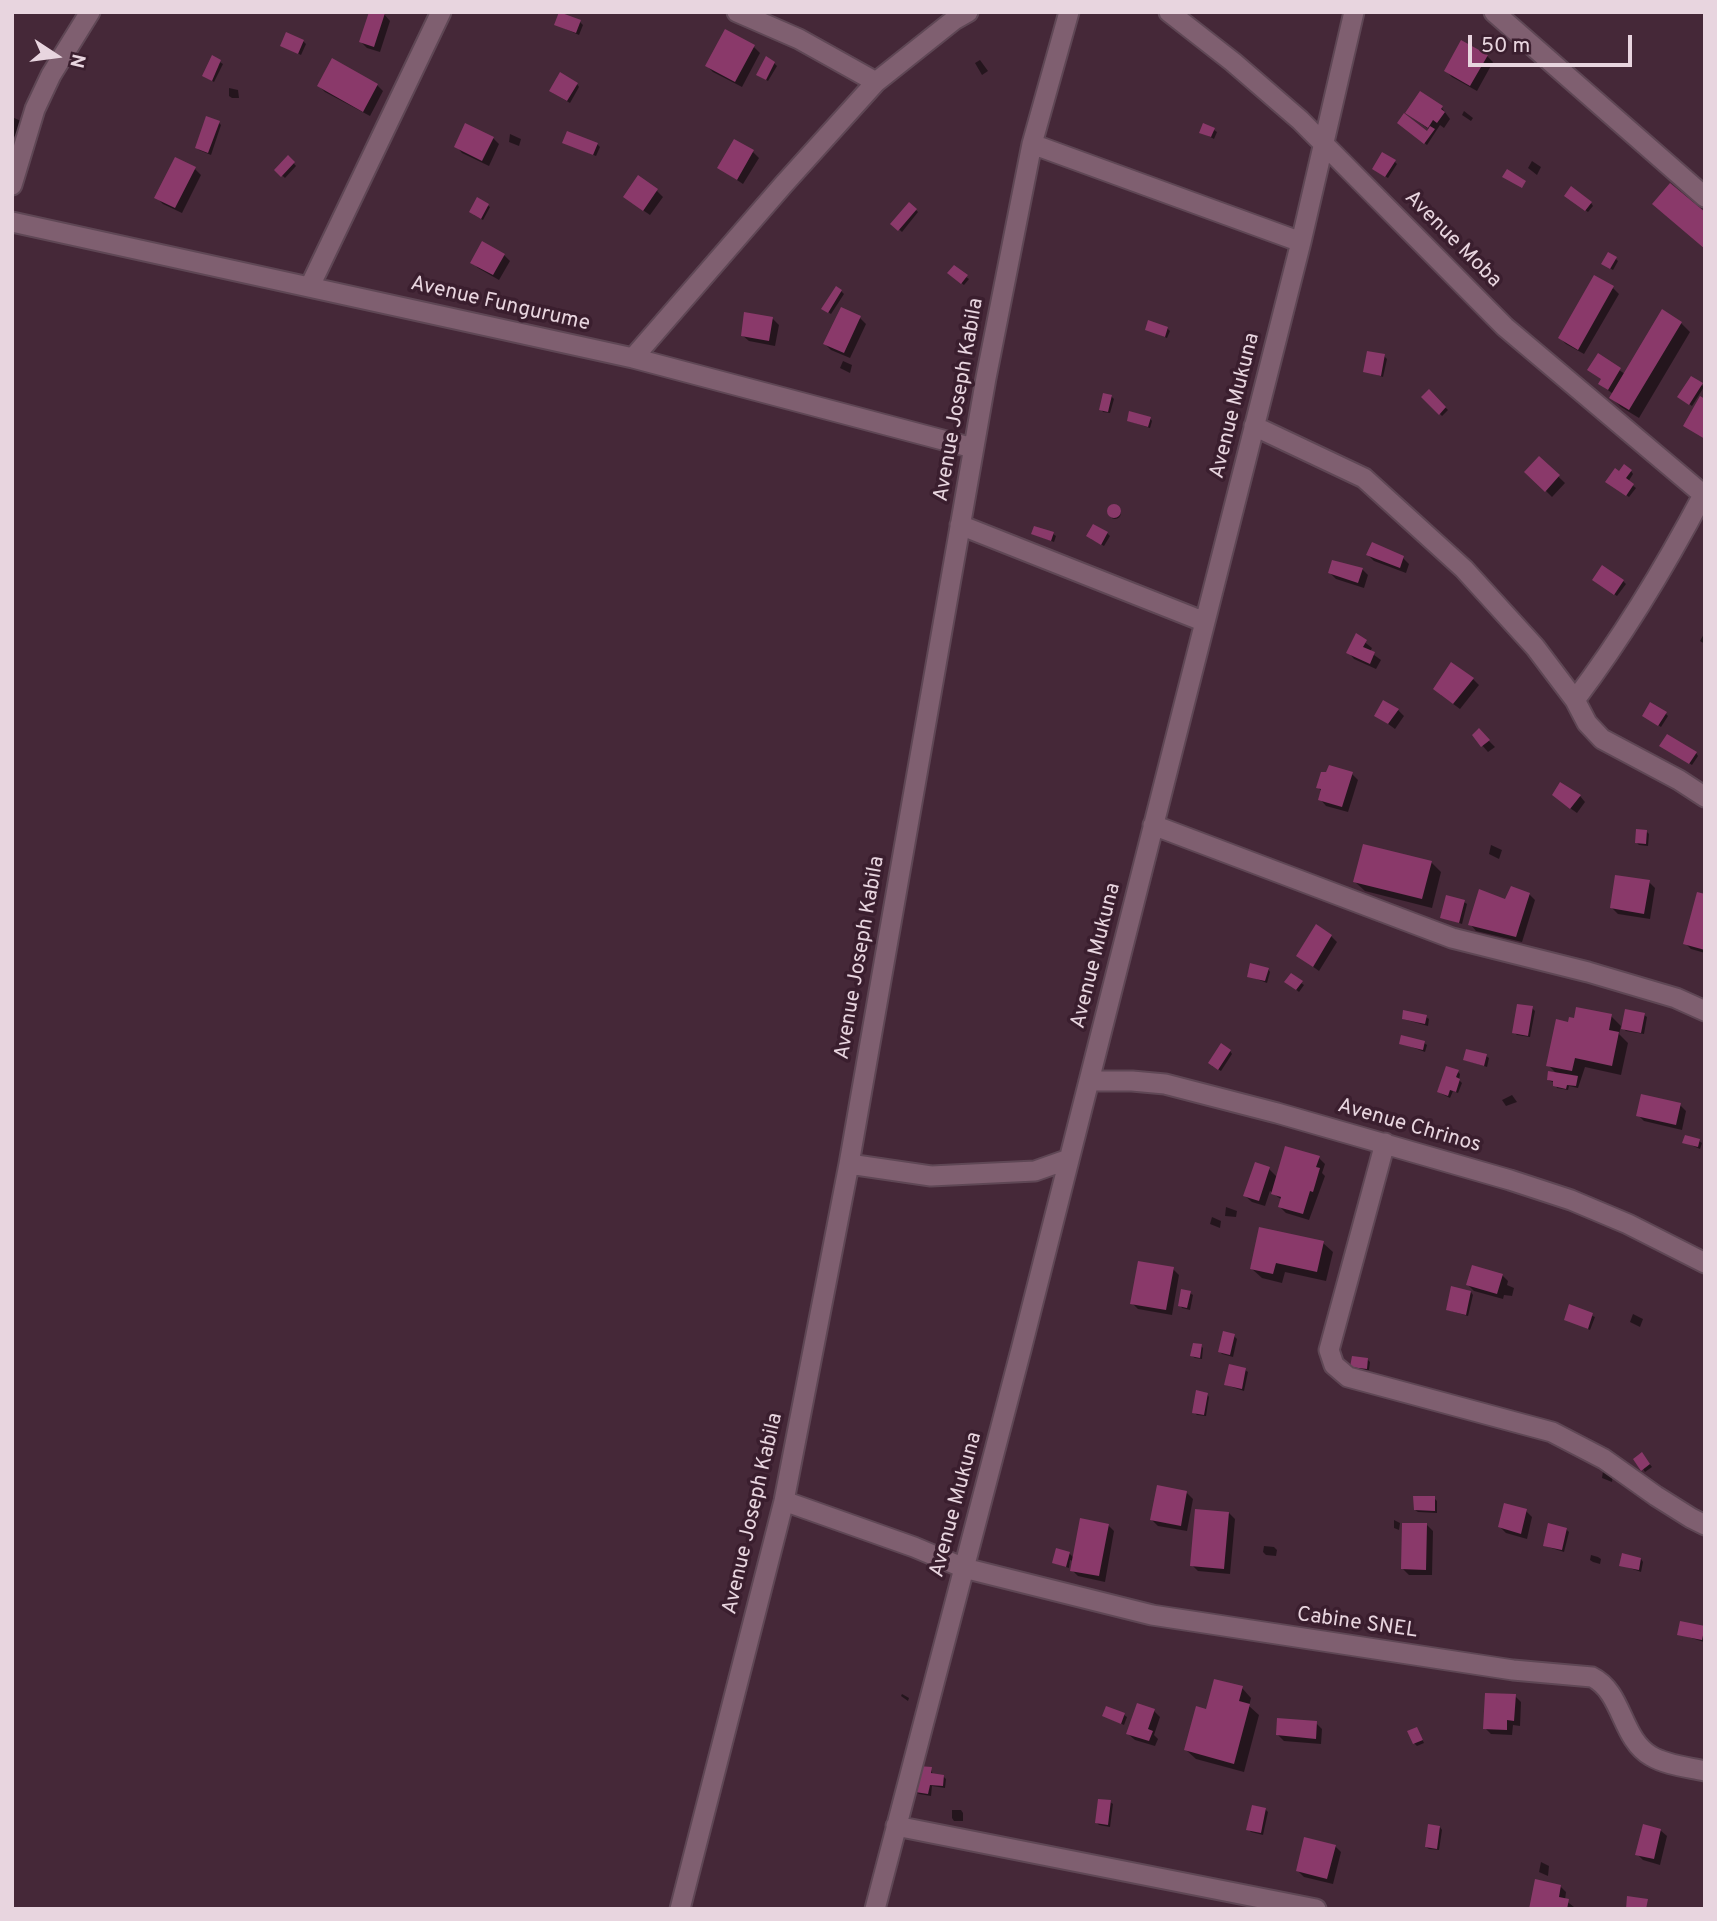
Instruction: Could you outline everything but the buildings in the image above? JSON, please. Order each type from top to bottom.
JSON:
[{"type":"street","points":[[12,185],[35,109],[51,75],[90,12]]},
{"type":"street","points":[[310,286],[441,12]]},
{"type":"street","points":[[737,12],[799,39],[876,82]]},
{"type":"street","points":[[633,358],[876,82],[954,20],[968,12]]},
{"type":"street","name":"Avenue Joseph Kabila","points":[[680,1909],[784,1502],[849,1164],[973,448],[1032,144],[1069,12]]},
{"type":"street","name":"Avenue Moba","points":[[1169,12],[1233,62],[1324,143],[1505,327],[1704,496]]},
{"type":"street","name":"Avenue Mukuna","points":[[875,1909],[1089,1081],[1301,242],[1354,12]]},
{"type":"street","points":[[1494,12],[1705,197]]},
{"type":"street","points":[[1032,144],[1301,242]]},
{"type":"street","name":"Avenue Fungurume","points":[[12,222],[633,358],[973,448]]},
{"type":"street","points":[[1254,426],[1364,478],[1464,569],[1535,648],[1575,700],[1587,723],[1602,739],[1705,797]]},
{"type":"street","points":[[1575,700],[1620,638],[1704,496]]},
{"type":"street","points":[[960,525],[1205,622]]},
{"type":"street","points":[[1153,825],[1452,938],[1588,972],[1676,998],[1705,1010]]},
{"type":"street","name":"Avenue Chrinos","points":[[1089,1081],[1165,1084],[1385,1143],[1571,1200],[1628,1224],[1705,1263]]},
{"type":"street","points":[[1385,1143],[1329,1350],[1334,1365],[1348,1377],[1552,1432],[1604,1459],[1656,1496],[1705,1525]]},
{"type":"street","points":[[849,1164],[931,1176],[1035,1171],[1069,1159]]},
{"type":"street","name":"Cabine SNEL","points":[[784,1502],[914,1547],[964,1568],[1152,1615],[1513,1670],[1592,1677],[1603,1682],[1637,1743],[1648,1755],[1662,1762],[1705,1771]]},
{"type":"street","points":[[897,1826],[1316,1909]]}]
